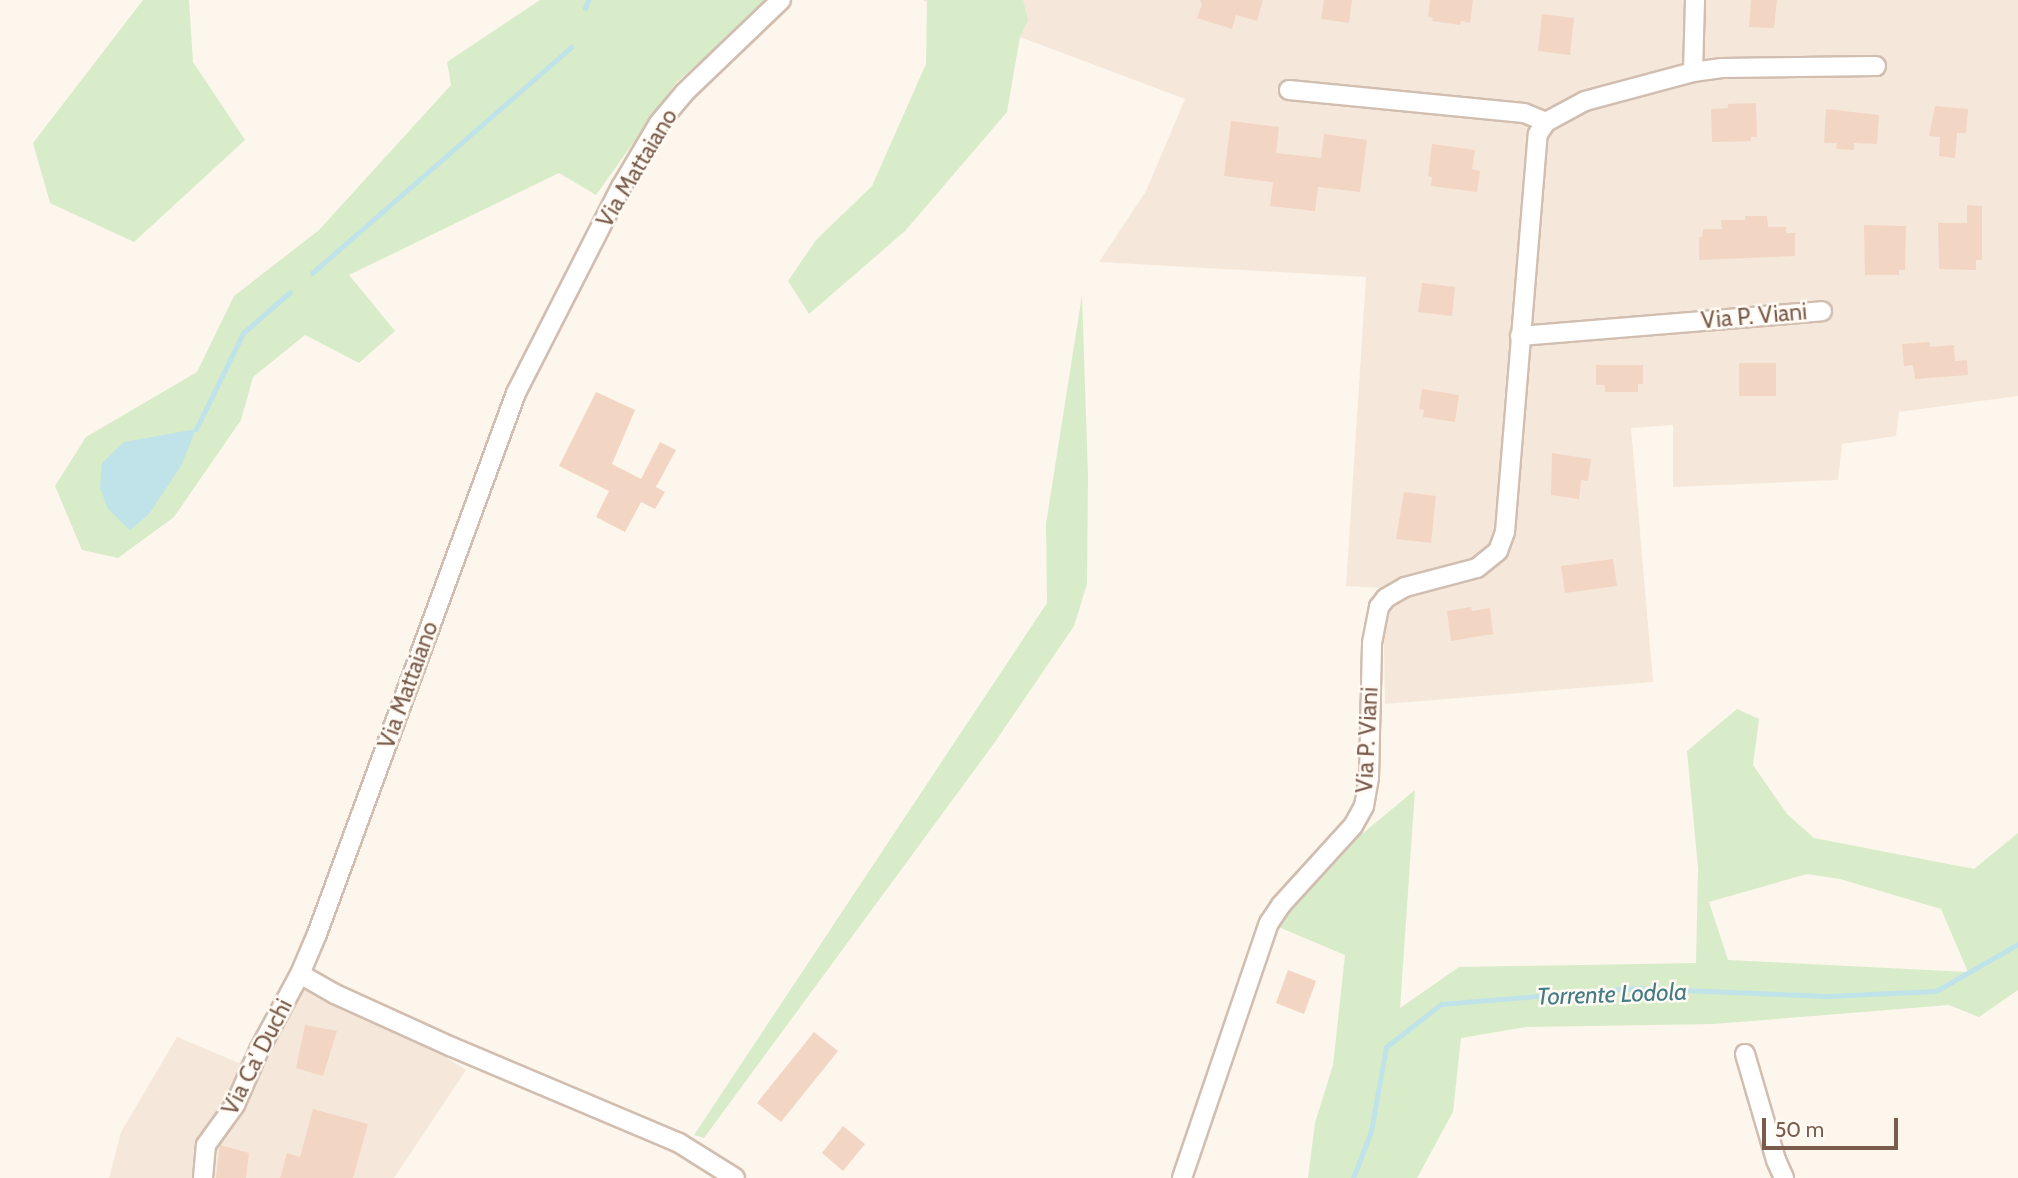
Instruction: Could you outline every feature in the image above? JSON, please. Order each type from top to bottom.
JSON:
[{"type":"street","name":"Via Mattaiano","points":[[300,974],[516,393],[621,187],[659,124],[685,92],[781,0]]},
{"type":"street","points":[[1693,72],[1695,0]]},
{"type":"street","points":[[1289,90],[1524,113],[1546,122],[1585,101],[1693,72],[1722,68],[1877,66]]},
{"type":"street","name":"Via P. Viani","points":[[1182,1178],[1269,923],[1281,905],[1353,826],[1364,806],[1369,777],[1372,643],[1379,607],[1386,597],[1405,587],[1477,568],[1499,551],[1505,532],[1535,147],[1538,134],[1546,122]]},
{"type":"street","name":"Via P. Viani","points":[[1520,336],[1822,311]]},
{"type":"street","name":"Via Ca' Duchi","points":[[203,1178],[206,1146],[235,1105],[259,1050],[300,974]]},
{"type":"street","points":[[300,974],[335,994],[452,1047],[679,1143],[735,1178]]},
{"type":"street","points":[[1745,1055],[1776,1160],[1784,1178]]},
{"type":"shaded area","points":[[922,0],[2018,0],[2018,396],[1899,412],[1896,436],[1842,444],[1838,480],[1673,487],[1673,425],[1631,428],[1653,682],[1385,704],[1383,588],[1346,586],[1366,277],[1099,262],[1146,191],[1185,99]]},
{"type":"shaded area","points":[[302,966],[466,1070],[394,1178],[109,1178],[121,1132],[177,1037],[239,1063]]},
{"type":"green space","points":[[143,0],[189,0],[193,62],[245,140],[134,242],[50,203],[33,143]]},
{"type":"green space","points":[[540,0],[769,0],[676,83],[596,195],[559,173],[349,275],[395,331],[359,363],[305,335],[253,377],[241,420],[174,517],[118,558],[82,550],[55,486],[86,437],[197,372],[234,296],[319,230],[451,85],[447,62]]},
{"type":"green space","points":[[927,0],[1023,0],[1028,20],[1020,37],[1007,112],[905,231],[809,314],[788,281],[816,240],[872,186],[926,64]]},
{"type":"green space","points":[[1082,295],[1088,475],[1087,584],[1074,626],[995,742],[704,1138],[694,1135],[1047,603],[1046,524]]},
{"type":"green space","points":[[1737,709],[1759,719],[1753,765],[1787,814],[1814,838],[1974,869],[2018,833],[2018,990],[1979,1017],[1949,1005],[1714,1024],[1526,1027],[1461,1038],[1453,1112],[1417,1178],[1308,1178],[1315,1123],[1333,1065],[1345,955],[1269,923],[1299,886],[1415,790],[1400,1008],[1459,967],[1696,963],[1698,868],[1687,751]],"holes":[[[1807,874],[1840,879],[1941,909],[1968,972],[1728,960],[1709,902]]]},
{"type":"water","points":[[196,429],[181,466],[149,514],[130,530],[108,509],[100,488],[102,463],[124,442]]},
{"type":"building","points":[[1200,0],[1263,0],[1257,21],[1236,15],[1232,29],[1197,18],[1202,4]]},
{"type":"building","points":[[1324,0],[1352,0],[1349,23],[1321,19]]},
{"type":"building","points":[[1430,0],[1473,0],[1470,23],[1461,21],[1460,25],[1432,21],[1433,18],[1428,17]]},
{"type":"building","points":[[1751,0],[1777,0],[1774,28],[1749,27]]},
{"type":"building","points":[[1542,14],[1574,18],[1570,55],[1538,51]]},
{"type":"building","points":[[1756,103],[1757,137],[1751,137],[1751,141],[1712,142],[1711,109],[1728,108],[1728,104]]},
{"type":"building","points":[[1935,106],[1968,109],[1966,133],[1957,133],[1955,158],[1939,156],[1940,137],[1929,136]]},
{"type":"building","points":[[1826,109],[1879,115],[1877,144],[1854,143],[1854,150],[1836,149],[1837,143],[1824,143]]},
{"type":"building","points":[[1231,121],[1279,127],[1276,153],[1321,158],[1324,134],[1367,140],[1360,192],[1318,187],[1315,211],[1270,206],[1273,182],[1224,176]]},
{"type":"building","points":[[1432,144],[1475,150],[1472,169],[1480,171],[1477,192],[1431,186],[1432,177],[1428,176]]},
{"type":"building","points":[[1967,205],[1982,206],[1982,260],[1976,260],[1976,270],[1939,269],[1938,223],[1967,223]]},
{"type":"building","points":[[1745,216],[1767,216],[1768,227],[1786,227],[1786,233],[1795,233],[1795,256],[1699,260],[1699,237],[1702,237],[1703,229],[1722,229],[1721,220],[1745,220]]},
{"type":"building","points":[[1864,225],[1906,226],[1905,270],[1899,270],[1899,275],[1865,275]]},
{"type":"building","points":[[1422,283],[1455,287],[1452,316],[1418,312]]},
{"type":"building","points":[[1930,342],[1930,347],[1954,345],[1955,361],[1967,360],[1968,375],[1915,379],[1913,365],[1904,366],[1902,344]]},
{"type":"building","points":[[1739,363],[1776,363],[1776,396],[1739,396]]},
{"type":"building","points":[[1596,365],[1643,365],[1643,384],[1638,384],[1638,392],[1605,392],[1605,385],[1596,385]]},
{"type":"building","points":[[1422,389],[1459,395],[1455,422],[1423,417],[1424,410],[1419,409]]},
{"type":"building","points":[[596,392],[635,410],[612,464],[641,479],[660,442],[676,450],[656,487],[665,492],[655,509],[641,502],[625,532],[596,517],[609,491],[559,466]]},
{"type":"building","points":[[1552,453],[1591,459],[1588,481],[1581,480],[1579,499],[1551,495]]},
{"type":"building","points":[[1404,492],[1436,496],[1431,543],[1396,539]]},
{"type":"building","points":[[1613,559],[1617,586],[1565,593],[1561,566]]},
{"type":"building","points":[[1471,607],[1472,611],[1490,608],[1493,634],[1451,641],[1447,611]]},
{"type":"building","points":[[1288,970],[1316,981],[1304,1014],[1276,1003]]},
{"type":"building","points":[[305,1025],[337,1031],[323,1076],[296,1068]]},
{"type":"building","points":[[814,1032],[838,1051],[781,1122],[757,1103]]},
{"type":"building","points":[[313,1109],[368,1124],[353,1178],[280,1178],[287,1153],[300,1157]]},
{"type":"building","points":[[843,1126],[865,1144],[843,1171],[822,1153]]},
{"type":"building","points":[[220,1145],[249,1153],[246,1178],[216,1178]]},
{"type":"waterway","points":[[585,8],[588,0]]},
{"type":"waterway","points":[[312,273],[571,47]]},
{"type":"waterway","points":[[196,429],[243,333],[290,292]]},
{"type":"waterway","name":"Torrente Lodola","points":[[1353,1178],[1371,1131],[1386,1047],[1441,1004],[1635,988],[1828,996],[1936,991],[2018,944]]}]
